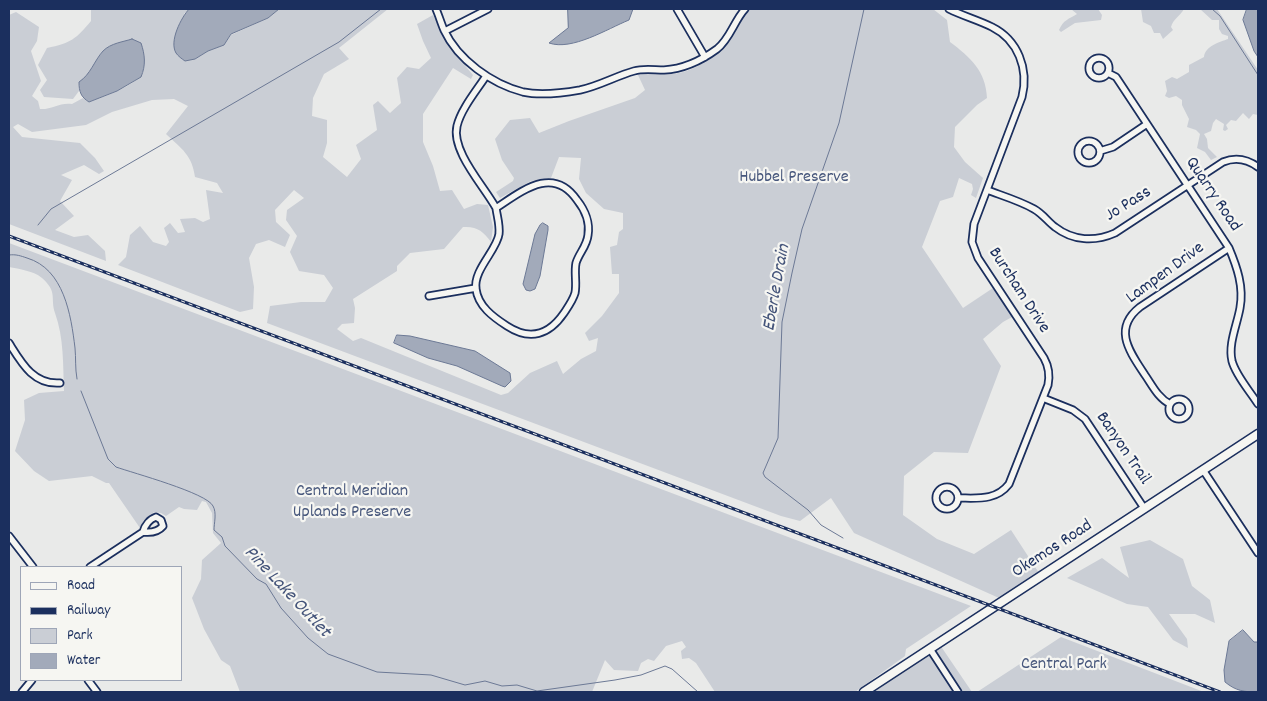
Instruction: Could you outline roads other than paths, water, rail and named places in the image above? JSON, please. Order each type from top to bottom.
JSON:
[{"type":"street","points":[[436,9],[444,31],[459,52],[486,76],[525,92],[540,93],[568,92],[595,86],[641,69],[674,69],[686,66],[718,48],[725,41],[745,9]]},
{"type":"street","points":[[444,31],[488,9]]},
{"type":"street","points":[[677,9],[704,57]]},
{"type":"street","name":"Burcham Drive","points":[[949,9],[989,26],[1002,34],[1016,48],[1023,64],[1025,82],[1022,97],[972,229],[973,246],[978,258],[1046,362],[1049,376],[1043,398],[1012,480],[999,494],[990,498],[958,498]]},
{"type":"street","name":"Quarry Road","points":[[1108,73],[1118,80],[1229,248],[1239,279],[1241,294],[1232,346],[1232,361],[1258,404]]},
{"type":"street","points":[[486,76],[461,117],[456,132],[460,149],[496,208],[499,235],[479,274],[476,288],[481,303],[487,311],[518,333],[530,335],[540,333],[556,324],[567,310],[576,291],[575,268],[588,238],[587,219],[575,197],[566,188],[555,183],[542,183],[526,188],[496,208]]},
{"type":"street","points":[[1100,151],[1113,147],[1147,124]]},
{"type":"street","name":"Jo Pass","points":[[987,190],[1032,208],[1043,215],[1056,228],[1068,234],[1092,239],[1115,233],[1227,160],[1244,160],[1258,167]]},
{"type":"street","name":"Lampen Drive","points":[[1170,404],[1158,394],[1130,352],[1126,338],[1127,324],[1131,316],[1140,307],[1229,248]]},
{"type":"street","points":[[429,296],[476,288]]},
{"type":"street","points":[[9,343],[28,372],[46,382],[60,383]]},
{"type":"street","name":"Banyon Trail","points":[[1043,398],[1073,410],[1085,419],[1144,508]]},
{"type":"street","name":"Okemos Road","points":[[864,692],[1258,434]]},
{"type":"street","points":[[1203,470],[1258,553]]},
{"type":"street","points":[[92,566],[143,532]]},
{"type":"street","points":[[9,536],[32,566]]},
{"type":"street","points":[[930,649],[958,692]]},
{"type":"street","points":[[22,692],[31,681]]},
{"type":"street","points":[[89,681],[97,692]]},
{"type":"water","points":[[189,9],[279,9],[268,18],[231,34],[224,45],[208,51],[195,59],[185,61],[176,53],[174,42],[180,24]]},
{"type":"water","points":[[568,9],[633,9],[629,20],[589,38],[568,44],[558,45],[549,43],[568,28]]},
{"type":"water","points":[[1247,9],[1258,9],[1258,57],[1243,20]]},
{"type":"water","points":[[132,39],[141,43],[144,64],[141,77],[117,91],[89,102],[86,100],[79,89],[79,82],[87,75],[106,48]]},
{"type":"water","points":[[543,223],[548,226],[548,230],[540,276],[535,289],[530,291],[526,290],[523,284],[535,234]]},
{"type":"water","points":[[397,335],[410,336],[475,351],[510,373],[511,381],[505,387],[457,366],[428,358],[394,343]]},
{"type":"water","points":[[1243,630],[1254,642],[1258,642],[1258,692],[1240,690],[1225,682],[1224,670],[1229,641]]},
{"type":"waterway","points":[[38,225],[51,209],[339,42],[381,9]]},
{"type":"waterway","name":"Eberle Drain","points":[[843,538],[821,525],[808,510],[765,477],[763,473],[778,438],[782,322],[792,273],[802,229],[839,123],[864,9]]},
{"type":"waterway","name":"Eberle Drain","points":[[1212,9],[1220,16],[1258,75]]},
{"type":"waterway","name":"Pine Lake Outlet","points":[[9,255],[21,256],[40,264],[50,272],[57,283],[68,308],[71,322],[77,379]]},
{"type":"waterway","name":"Pine Lake Outlet","points":[[81,391],[108,459],[116,467],[198,495],[208,501],[213,506],[215,512],[214,530],[222,537],[225,546],[257,579],[266,584],[281,608],[308,638],[328,654],[377,672],[431,675],[465,685],[485,681],[502,686],[517,685],[537,691],[641,675],[665,666],[672,669],[698,692]]},
{"type":"railway","points":[[9,236],[1220,692]]},
{"type":"park label","name":"Hubbel Preserve","points":[[794,179]]},
{"type":"park label","name":"Central Meridian Uplands Preserve","points":[[352,503]]},
{"type":"park label","name":"Central Park","points":[[1064,666]]}]
